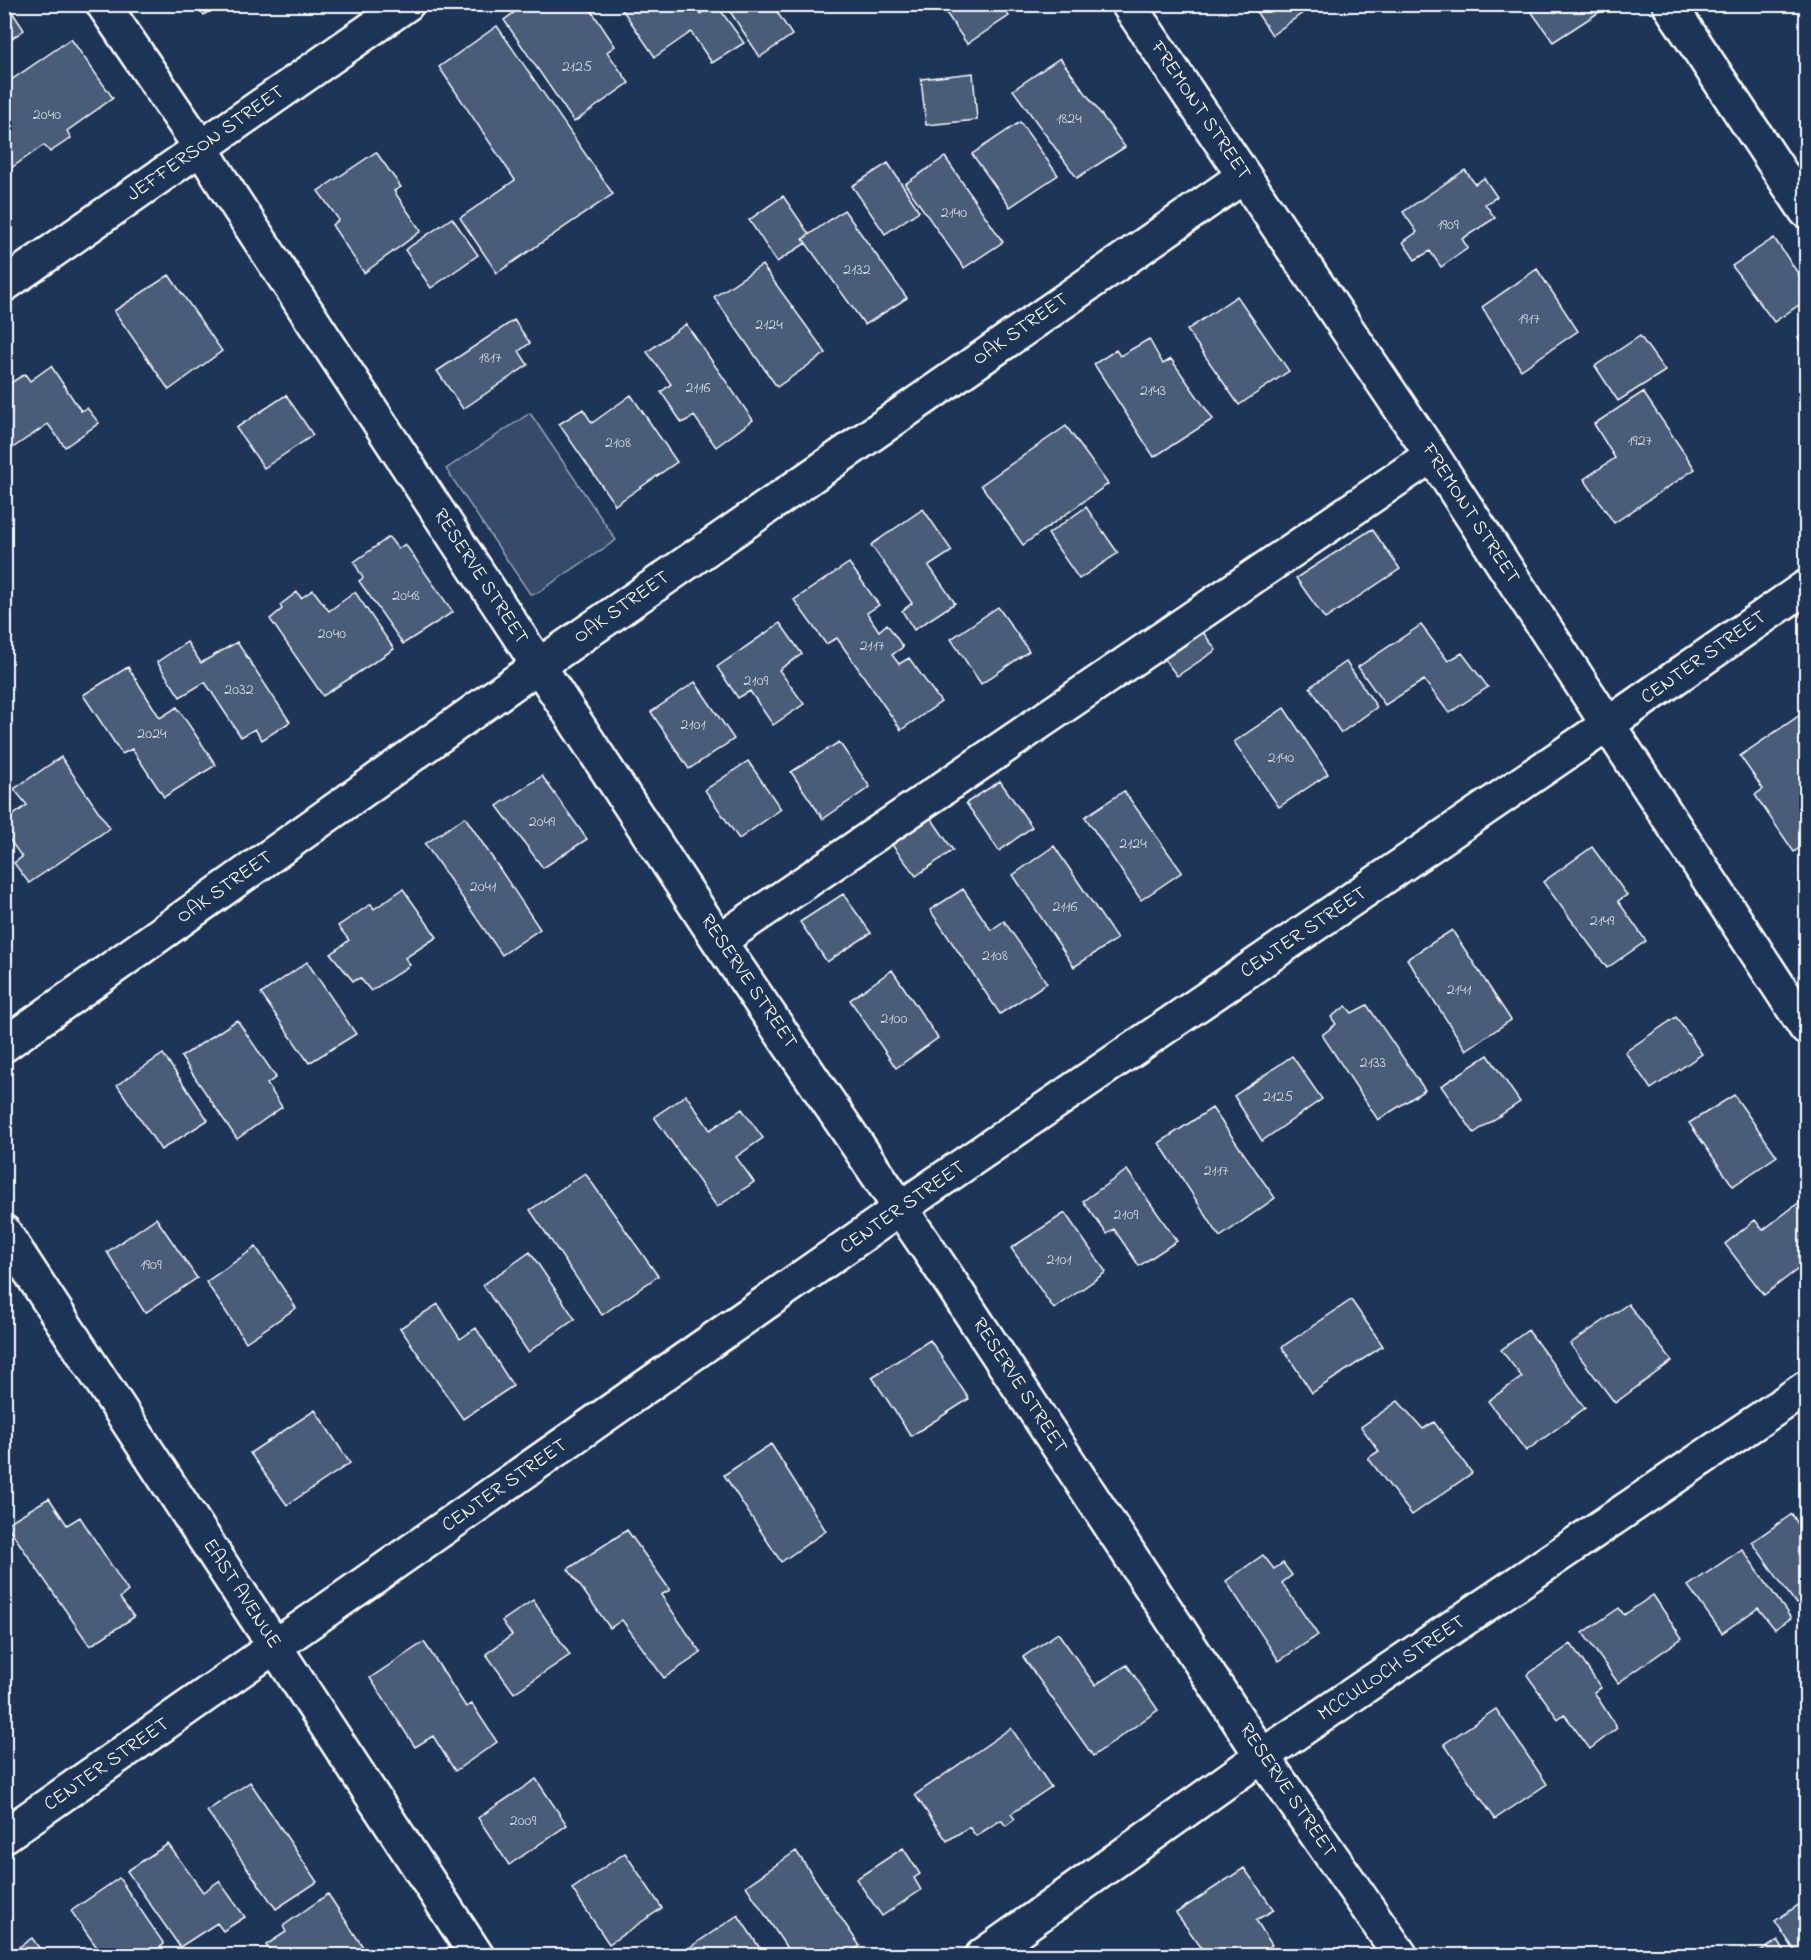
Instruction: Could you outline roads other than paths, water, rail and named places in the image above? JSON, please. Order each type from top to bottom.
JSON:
[{"type":"street","name":"RESERVE STREET","points":[[103,4],[201,147],[719,941],[901,1209],[1262,1756],[1401,1956]]},
{"type":"street","name":"JEFFERSON STREET","points":[[4,285],[407,4]]},
{"type":"street","name":"FREMONT STREET","points":[[1128,4],[1432,455],[1806,1028]]},
{"type":"street","points":[[1669,4],[1806,211]]},
{"type":"street","name":"OAK STREET","points":[[4,1045],[538,666],[1244,176]]},
{"type":"street","points":[[719,941],[1432,455]]},
{"type":"street","name":"CENTER STREET","points":[[4,1836],[901,1209],[1806,587]]},
{"type":"street","name":"EAST AVENUE","points":[[4,1232],[477,1956]]},
{"type":"street","name":"MCCULLOCH STREET","points":[[982,1956],[1262,1756],[1806,1388]]}]
